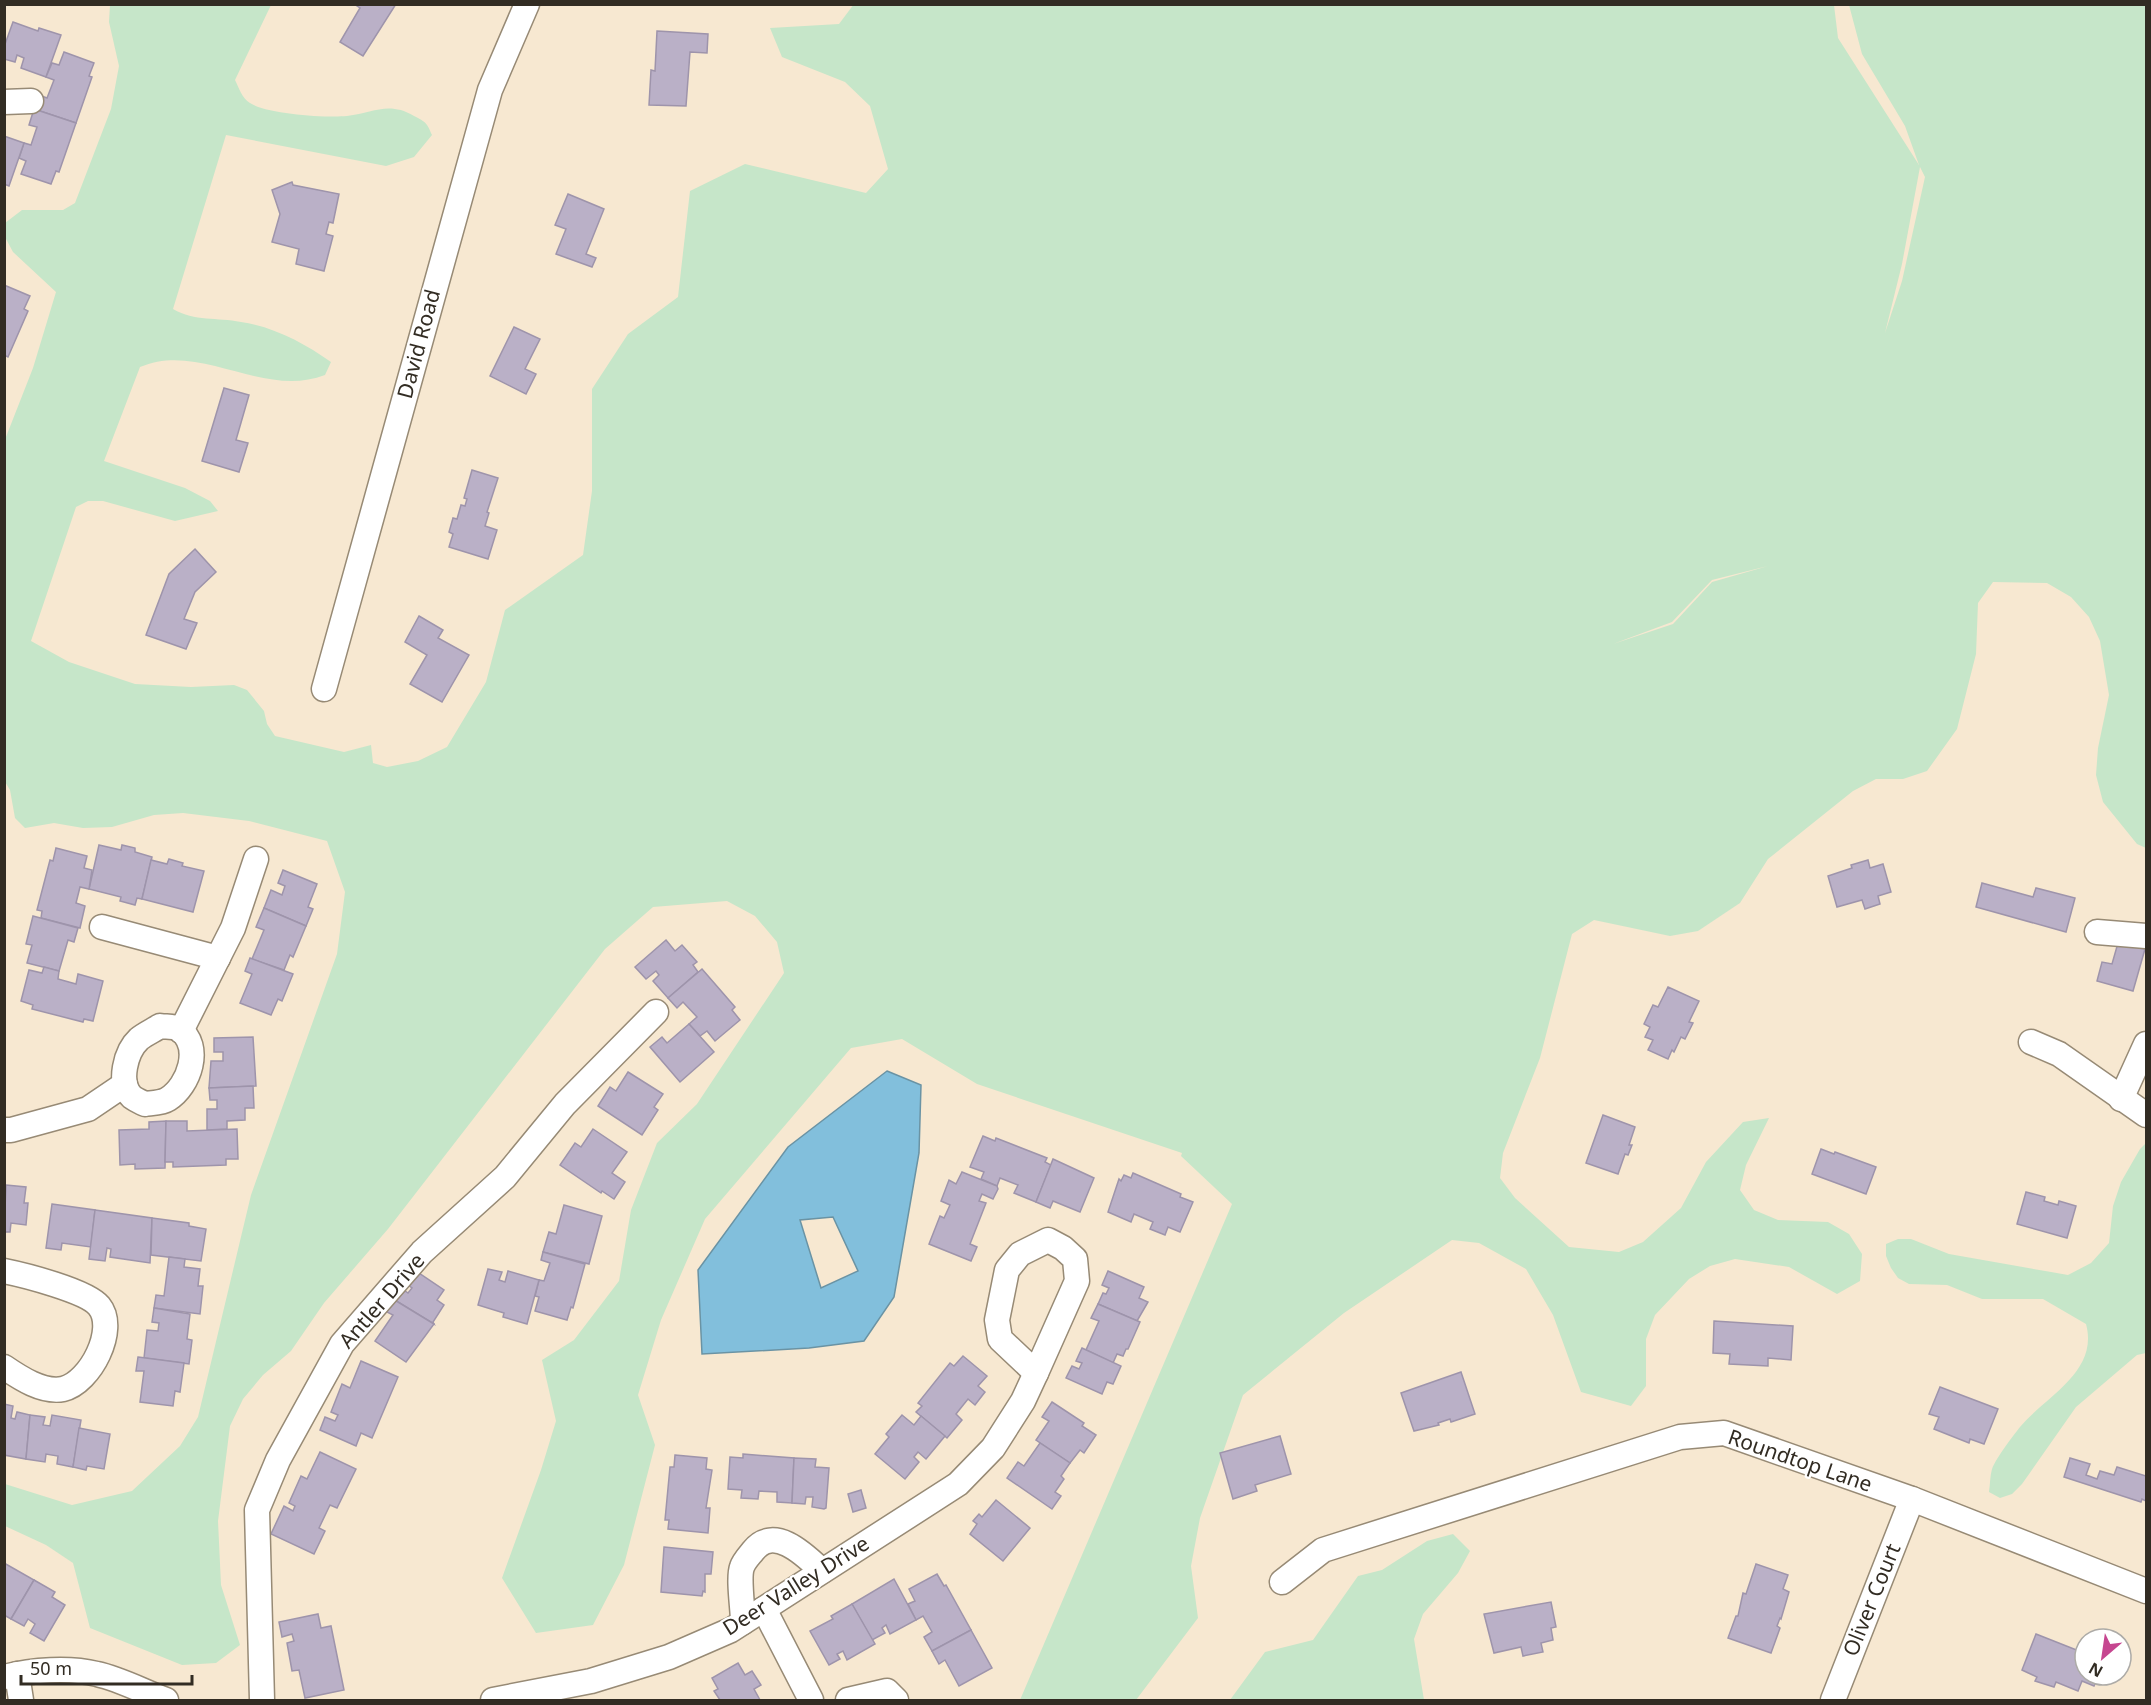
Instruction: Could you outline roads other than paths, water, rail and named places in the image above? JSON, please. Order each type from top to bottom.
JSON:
[{"type":"street","name":"David Road","points":[[324,689],[490,90],[527,4]]},
{"type":"street","points":[[4,102],[31,101]]},
{"type":"street","points":[[181,1030],[233,928],[256,859]]},
{"type":"street","points":[[102,927],[218,958]]},
{"type":"street","points":[[2097,932],[2146,936]]},
{"type":"street","name":"Antler Drive","points":[[262,1701],[257,1510],[278,1460],[342,1344],[422,1252],[505,1177],[565,1104],[656,1012]]},
{"type":"street","points":[[160,1026],[181,1030],[191,1045],[191,1066],[182,1087],[167,1100],[145,1104],[131,1096],[125,1084],[124,1070],[130,1051],[139,1039],[160,1026]]},
{"type":"street","points":[[2031,1042],[2059,1054],[2146,1115]]},
{"type":"street","points":[[2121,1099],[2146,1044]]},
{"type":"street","points":[[4,1130],[88,1108],[125,1084]]},
{"type":"street","name":"Deer Valley Drive","points":[[493,1701],[593,1691],[732,1630],[958,1484],[993,1448],[1023,1401],[1036,1374],[1077,1281],[1075,1259],[1063,1248],[1048,1240],[1020,1254],[1007,1270],[997,1320],[1000,1339],[1036,1374]]},
{"type":"street","points":[[4,1271],[24,1275],[85,1296],[100,1306],[105,1322],[103,1344],[96,1360],[82,1380],[63,1389],[43,1388],[16,1376],[4,1366]]},
{"type":"street","name":"Roundtop Lane","points":[[1282,1582],[1323,1550],[1680,1437],[1724,1433],[1912,1499],[2146,1591]]},
{"type":"street","name":"Oliver Court","points":[[1833,1701],[1912,1499]]},
{"type":"street","points":[[743,1622],[742,1567],[758,1545],[770,1540],[788,1544],[803,1554],[822,1572]]},
{"type":"street","points":[[764,1609],[811,1701]]},
{"type":"street","points":[[21,1701],[11,1676],[64,1670],[97,1674],[166,1701]]},
{"type":"street","points":[[848,1701],[887,1691],[896,1701]]},
{"type":"water","points":[[887,1071],[921,1085],[919,1153],[894,1297],[864,1341],[809,1348],[702,1354],[698,1270],[788,1147]],"holes":[[[833,1217],[858,1271],[821,1288],[800,1220]]]}]
